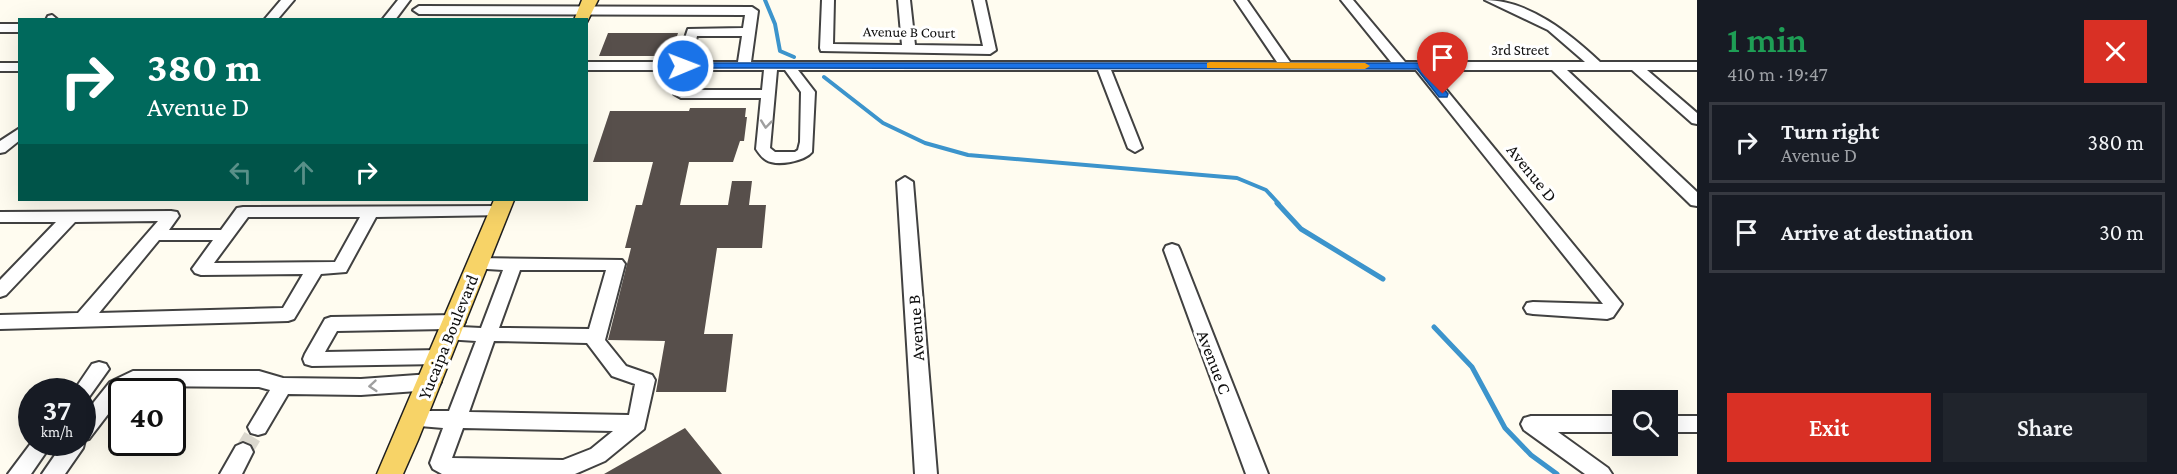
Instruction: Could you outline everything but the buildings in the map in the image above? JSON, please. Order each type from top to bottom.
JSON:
[{"type":"main road","name":"Yucaipa Boulevard","points":[[390,474],[454,328],[477,264],[502,205]]},
{"type":"street","points":[[272,18],[288,0]]},
{"type":"street","points":[[390,18],[404,0]]},
{"type":"street","name":"Avenue B Court","points":[[828,0],[826,48],[990,50],[979,0]]},
{"type":"street","points":[[904,0],[909,49]]},
{"type":"street","points":[[1241,0],[1265,32],[1286,66]]},
{"type":"street","points":[[1347,0],[1401,66]]},
{"type":"street","points":[[1491,0],[1552,27],[1598,67]]},
{"type":"street","points":[[418,10],[752,11],[744,65]]},
{"type":"street","points":[[0,28],[18,28]]},
{"type":"street","points":[[683,66],[692,32],[749,32]]},
{"type":"street","points":[[893,49],[894,65]]},
{"type":"street","points":[[771,65],[763,149],[771,156],[798,157],[805,152],[807,142],[808,92],[788,65]]},
{"type":"street","name":"3rd Street","points":[[588,66],[1697,66]]},
{"type":"street","points":[[1103,66],[1135,148]]},
{"type":"street","name":"Avenue D","points":[[1420,66],[1613,304],[1607,312],[1533,308]]},
{"type":"street","points":[[1555,66],[1697,201]]},
{"type":"street","points":[[1636,66],[1697,120]]},
{"type":"street","points":[[0,67],[18,67]]},
{"type":"street","points":[[681,94],[768,94]]},
{"type":"street","name":"Avenue B","points":[[905,182],[926,474]]},
{"type":"street","points":[[371,211],[340,268],[201,269],[243,212],[371,211],[502,205]]},
{"type":"street","points":[[0,291],[71,216]]},
{"type":"street","points":[[0,217],[171,216],[82,321]]},
{"type":"street","points":[[154,235],[225,235]]},
{"type":"street","name":"Avenue C","points":[[1172,250],[1257,474]]},
{"type":"street","points":[[477,264],[514,264],[616,264],[595,341],[619,371],[645,380],[637,423],[598,455],[564,469],[447,467],[440,463],[514,264]]},
{"type":"street","points":[[0,322],[288,314],[315,269]]},
{"type":"street","points":[[441,357],[312,359],[331,324],[454,328],[488,334],[596,336]]},
{"type":"street","points":[[92,378],[99,369]]},
{"type":"street","points":[[96,415],[117,387],[133,378],[259,380],[283,386],[361,387],[431,382]]},
{"type":"street","points":[[258,427],[283,386]]},
{"type":"street","points":[[415,419],[637,423]]},
{"type":"street","points":[[1600,474],[1531,424],[1612,424]]},
{"type":"street","points":[[1678,424],[1697,424]]},
{"type":"street","points":[[231,474],[243,452]]},
{"type":"street","points":[[20,474],[34,456]]},
{"type":"street","points":[[52,474],[66,456]]},
{"type":"waterway","points":[[765,0],[775,24],[780,51],[794,57]]},
{"type":"waterway","points":[[824,77],[883,123],[925,143],[968,155],[1237,178],[1266,190],[1279,204]]},
{"type":"waterway","points":[[1277,203],[1301,229],[1383,279]]},
{"type":"waterway","points":[[1434,327],[1472,367],[1505,428],[1531,455],[1557,474]]},
{"type":"tunnel","points":[[243,452],[258,427]]},
{"type":"slow traffic","points":[[1210,66],[1365,66]]},
{"type":"route","points":[[683,66],[1420,66],[1443,94]]}]
